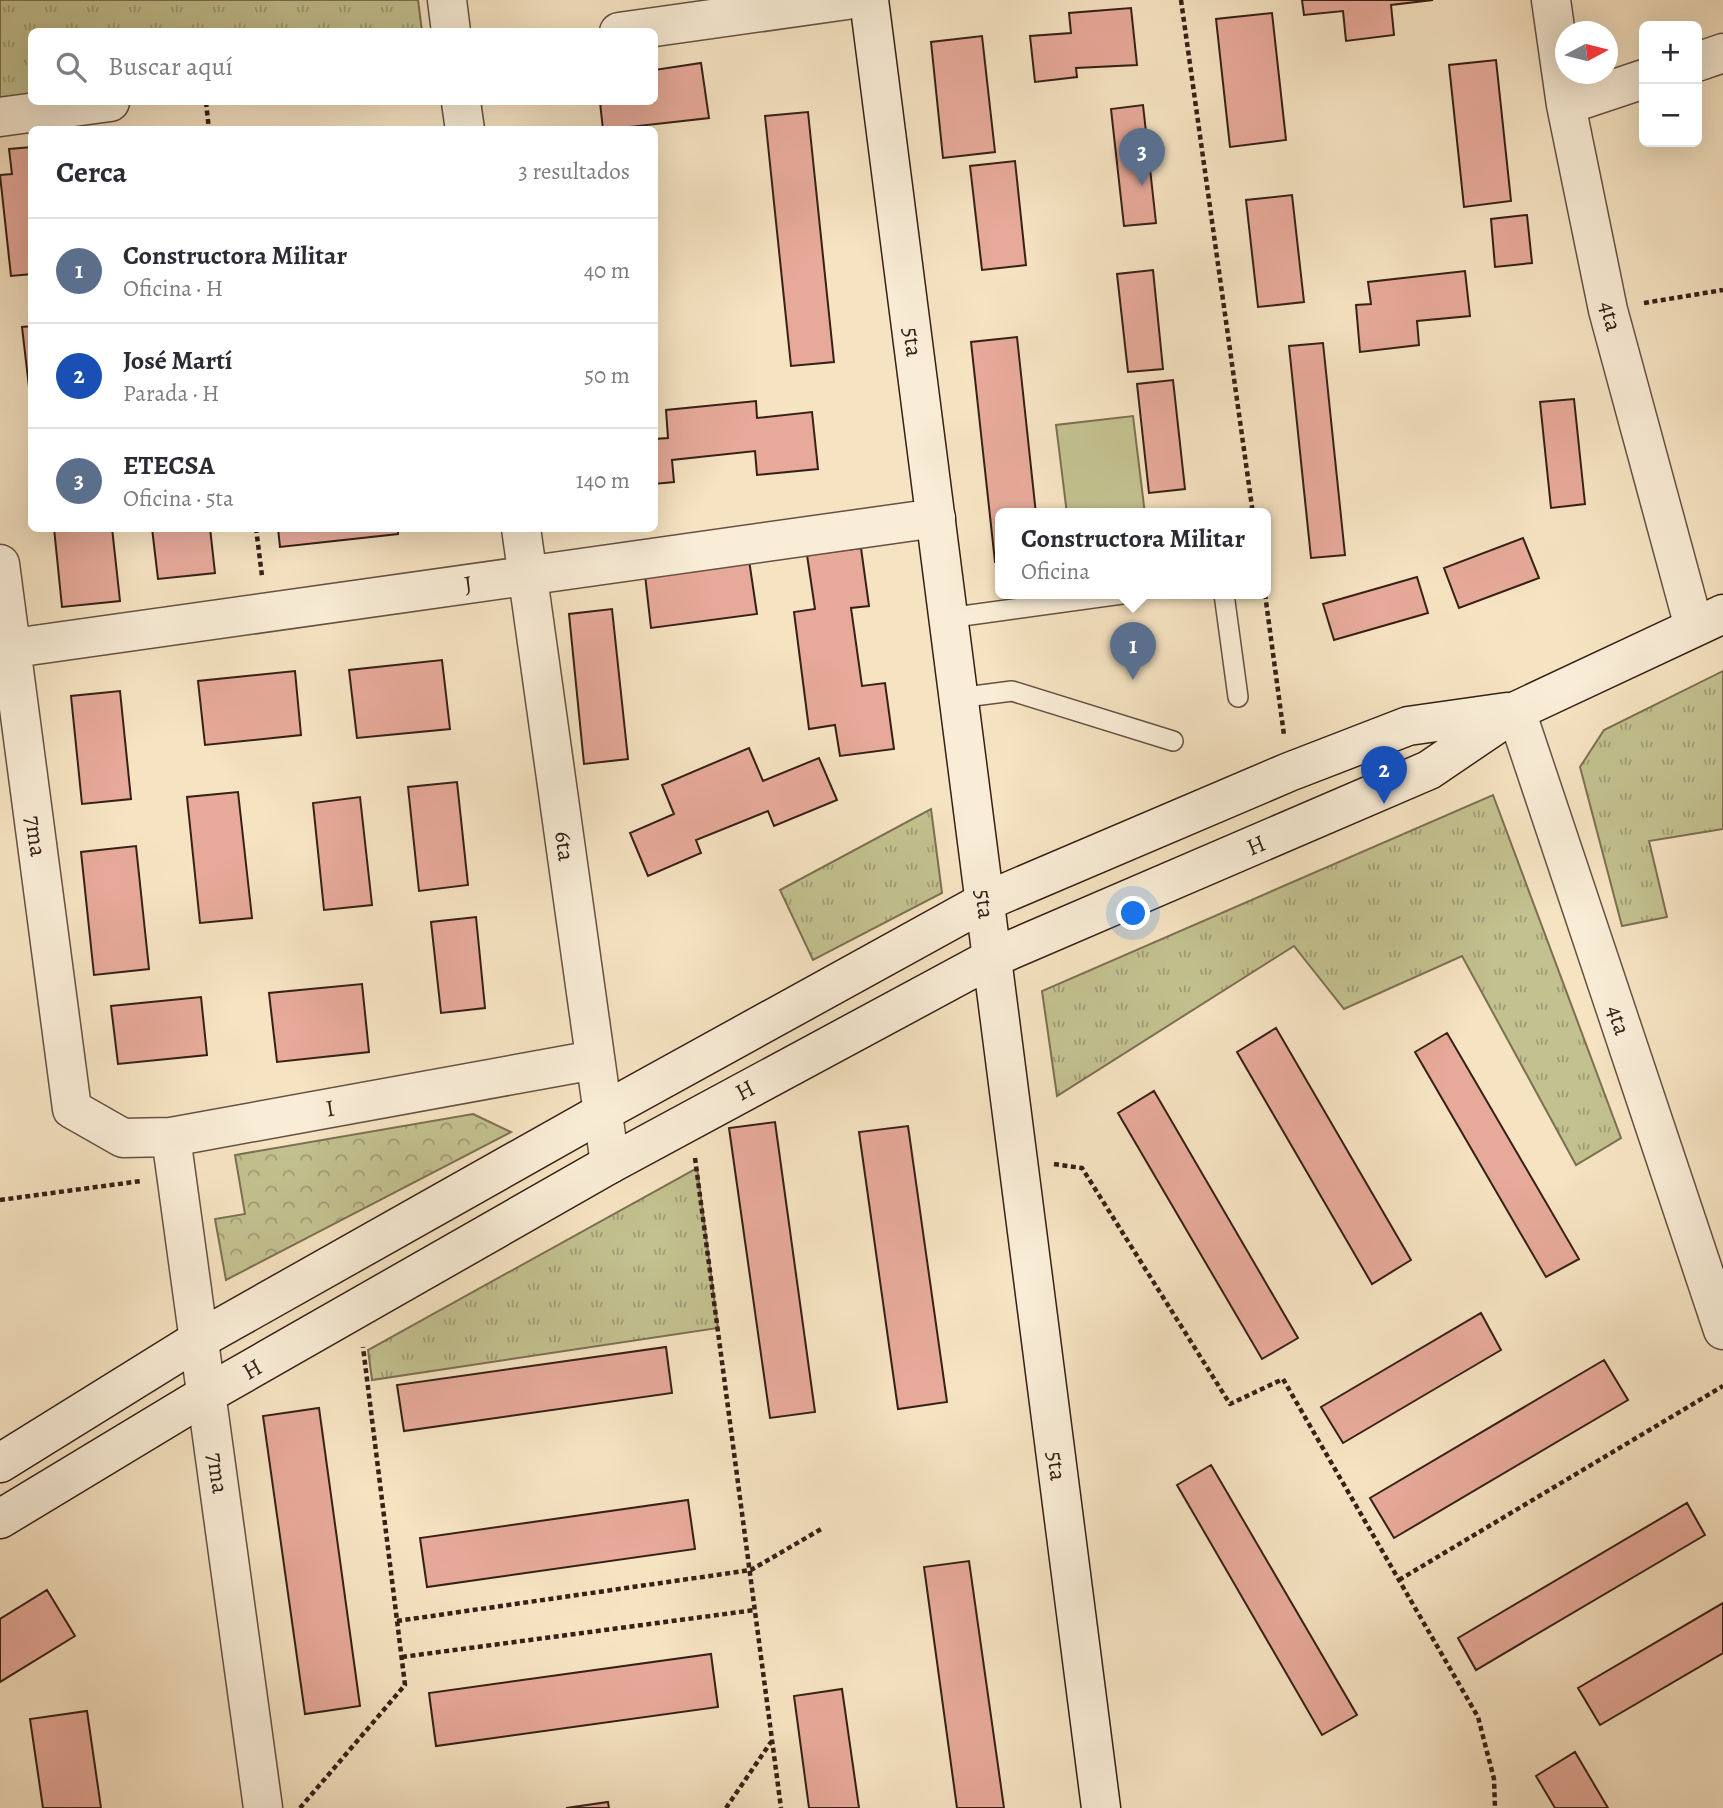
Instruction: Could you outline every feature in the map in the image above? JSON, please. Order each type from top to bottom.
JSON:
[{"type":"street","points":[[447,0],[450,28]]},
{"type":"street","points":[[648,28],[847,0]]},
{"type":"street","name":"5ta","points":[[869,0],[1101,1808]]},
{"type":"street","name":"4ta","points":[[1551,0],[1566,106],[1608,310],[1709,620]]},
{"type":"street","points":[[1702,60],[1723,53]]},
{"type":"street","points":[[1566,106],[1639,81]]},
{"type":"street","points":[[0,117],[88,105]]},
{"type":"street","points":[[461,105],[464,126]]},
{"type":"street","name":"J","points":[[6,649],[936,518]]},
{"type":"street","name":"6ta","points":[[522,532],[610,1164]]},
{"type":"street","name":"7ma","points":[[0,564],[6,649],[72,1109]]},
{"type":"street","name":"H","points":[[0,1519],[207,1394],[610,1164],[992,958],[1429,770],[1516,711],[1709,620]]},
{"type":"street","name":"4ta","points":[[1516,711],[1723,1330]]},
{"type":"street","name":"H","points":[[0,1463],[200,1339],[984,902],[1289,772],[1408,726],[1516,711]]},
{"type":"street","name":"I","points":[[72,1109],[123,1139],[171,1138],[594,1060]]},
{"type":"street","name":"7ma","points":[[171,1138],[263,1808]]},
{"type":"lane","points":[[948,618],[1086,599]]},
{"type":"lane","points":[[1225,599],[1238,697]]},
{"type":"lane","points":[[958,698],[1012,691],[1173,741]]},
{"type":"path","points":[[1181,0],[1252,508]]},
{"type":"path","points":[[206,105],[209,126]]},
{"type":"path","points":[[1608,310],[1723,290]]},
{"type":"path","points":[[256,532],[266,612]]},
{"type":"path","points":[[1266,599],[1289,772]]},
{"type":"path","points":[[691,1119],[781,1808]]},
{"type":"path","points":[[1018,1159],[1082,1168],[1230,1404],[1283,1379],[1478,1717],[1494,1779],[1495,1808]]},
{"type":"path","points":[[0,1200],[178,1176]]},
{"type":"path","points":[[300,1808],[405,1685],[358,1308]]},
{"type":"path","points":[[1399,1580],[1723,1386]]},
{"type":"path","points":[[397,1621],[751,1570],[823,1528]]},
{"type":"path","points":[[402,1657],[755,1610]]},
{"type":"path","points":[[726,1808],[772,1741]]},
{"type":"green space","points":[[0,0],[418,0],[422,28],[28,28],[28,98],[0,103]]},
{"type":"green space","points":[[1133,416],[1144,508],[1066,508],[1056,425]]},
{"type":"green space","points":[[1723,671],[1723,829],[1649,841],[1667,917],[1622,926],[1580,767],[1604,730]]},
{"type":"green space","points":[[1493,795],[1621,1138],[1576,1165],[1462,956],[1344,1009],[1294,946],[1057,1096],[1042,991]]},
{"type":"green space","points":[[931,809],[942,893],[813,960],[780,890]]},
{"type":"green space","points":[[473,1114],[511,1132],[226,1280],[215,1219],[245,1214],[235,1155]]},
{"type":"green space","points":[[697,1168],[718,1328],[372,1380],[368,1350]]},
{"type":"building","points":[[1302,0],[1433,0],[1391,5],[1394,35],[1346,41],[1343,11],[1304,15]]},
{"type":"building","points":[[1131,8],[1137,65],[1076,68],[1077,77],[1035,82],[1030,36],[1071,33],[1069,13]]},
{"type":"building","points":[[1272,13],[1286,140],[1230,147],[1216,19]]},
{"type":"building","points":[[982,36],[995,152],[943,158],[931,42]]},
{"type":"building","points":[[1496,60],[1511,201],[1464,207],[1449,65]]},
{"type":"building","points":[[701,63],[709,118],[638,126],[603,126],[600,105],[658,105],[658,69]]},
{"type":"building","points":[[1143,105],[1156,223],[1124,226],[1111,109]]},
{"type":"building","points":[[808,112],[834,362],[791,366],[765,116]]},
{"type":"building","points":[[28,147],[28,274],[11,276],[0,175],[12,174],[9,149]]},
{"type":"building","points":[[1015,161],[1026,265],[982,270],[970,166]]},
{"type":"building","points":[[1292,195],[1304,302],[1258,307],[1246,200]]},
{"type":"building","points":[[1527,215],[1532,263],[1495,267],[1491,219]]},
{"type":"building","points":[[1153,270],[1163,369],[1128,372],[1117,274]]},
{"type":"building","points":[[1465,271],[1470,316],[1417,321],[1419,345],[1360,352],[1356,305],[1371,304],[1368,282]]},
{"type":"building","points":[[28,326],[28,379],[22,327]]},
{"type":"building","points":[[1017,337],[1035,508],[995,508],[995,562],[971,342]]},
{"type":"building","points":[[1323,343],[1345,555],[1311,558],[1289,346]]},
{"type":"building","points":[[1173,380],[1185,489],[1149,493],[1137,384]]},
{"type":"building","points":[[1574,399],[1585,504],[1551,508],[1540,402]]},
{"type":"building","points":[[756,401],[757,418],[812,412],[818,469],[757,475],[755,451],[672,460],[674,482],[658,484],[658,439],[668,438],[666,410]]},
{"type":"building","points":[[54,532],[112,532],[120,601],[62,607]]},
{"type":"building","points":[[152,532],[210,532],[215,573],[158,579]]},
{"type":"building","points":[[278,532],[398,532],[398,534],[280,547]]},
{"type":"building","points":[[1523,538],[1539,578],[1459,608],[1444,568]]},
{"type":"building","points":[[861,548],[869,606],[851,608],[862,686],[885,683],[894,749],[840,756],[835,725],[809,729],[794,612],[815,609],[807,555]]},
{"type":"building","points":[[749,560],[757,614],[651,628],[645,575]]},
{"type":"building","points":[[1417,577],[1428,613],[1334,640],[1323,604]]},
{"type":"building","points":[[612,609],[628,759],[584,764],[569,614]]},
{"type":"building","points":[[442,660],[450,729],[357,738],[349,670]]},
{"type":"building","points":[[295,671],[301,735],[205,745],[198,681]]},
{"type":"building","points":[[120,691],[131,799],[82,804],[71,696]]},
{"type":"building","points":[[749,748],[763,781],[819,758],[837,800],[774,826],[768,811],[696,840],[701,853],[648,876],[630,833],[674,814],[662,785]]},
{"type":"building","points":[[457,782],[468,885],[419,891],[408,787]]},
{"type":"building","points":[[238,792],[252,918],[200,923],[187,797]]},
{"type":"building","points":[[360,797],[372,905],[324,910],[313,803]]},
{"type":"building","points":[[136,846],[149,969],[94,975],[81,852]]},
{"type":"building","points":[[476,917],[485,1008],[441,1013],[431,922]]},
{"type":"building","points":[[362,984],[369,1052],[277,1062],[269,993]]},
{"type":"building","points":[[201,997],[207,1055],[118,1064],[111,1006]]},
{"type":"building","points":[[1276,1028],[1411,1260],[1372,1284],[1237,1052]]},
{"type":"building","points":[[1447,1033],[1579,1259],[1546,1277],[1415,1052]]},
{"type":"building","points":[[1154,1091],[1298,1338],[1262,1359],[1118,1113]]},
{"type":"building","points":[[775,1122],[815,1412],[770,1418],[729,1128]]},
{"type":"building","points":[[908,1126],[947,1402],[898,1409],[859,1132]]},
{"type":"building","points":[[1481,1313],[1501,1350],[1343,1443],[1321,1407]]},
{"type":"building","points":[[666,1347],[672,1393],[404,1431],[397,1385]]},
{"type":"building","points":[[1604,1360],[1628,1400],[1394,1538],[1370,1498]]},
{"type":"building","points":[[319,1408],[360,1706],[305,1714],[263,1416]]},
{"type":"building","points":[[1211,1465],[1357,1715],[1322,1735],[1177,1485]]},
{"type":"building","points":[[688,1500],[695,1549],[427,1587],[420,1538]]},
{"type":"building","points":[[1687,1503],[1705,1535],[1476,1670],[1458,1638]]},
{"type":"building","points":[[969,1561],[1004,1808],[957,1808],[924,1567]]},
{"type":"building","points":[[47,1590],[75,1636],[0,1682],[0,1619]]},
{"type":"building","points":[[1723,1603],[1723,1653],[1600,1725],[1578,1688]]},
{"type":"building","points":[[711,1654],[718,1707],[436,1746],[429,1693]]},
{"type":"building","points":[[842,1689],[859,1808],[809,1808],[794,1696]]},
{"type":"building","points":[[87,1711],[101,1808],[43,1808],[30,1719]]},
{"type":"building","points":[[1575,1752],[1608,1808],[1555,1808],[1536,1776]]},
{"type":"building","points":[[608,1802],[609,1808],[566,1808]]},
{"type":"place","name":"ETECSA","points":[[1142,186]]},
{"type":"place","name":"Constructora Militar","points":[[1133,680]]},
{"type":"place","name":"José Martí","points":[[1384,804]]}]
